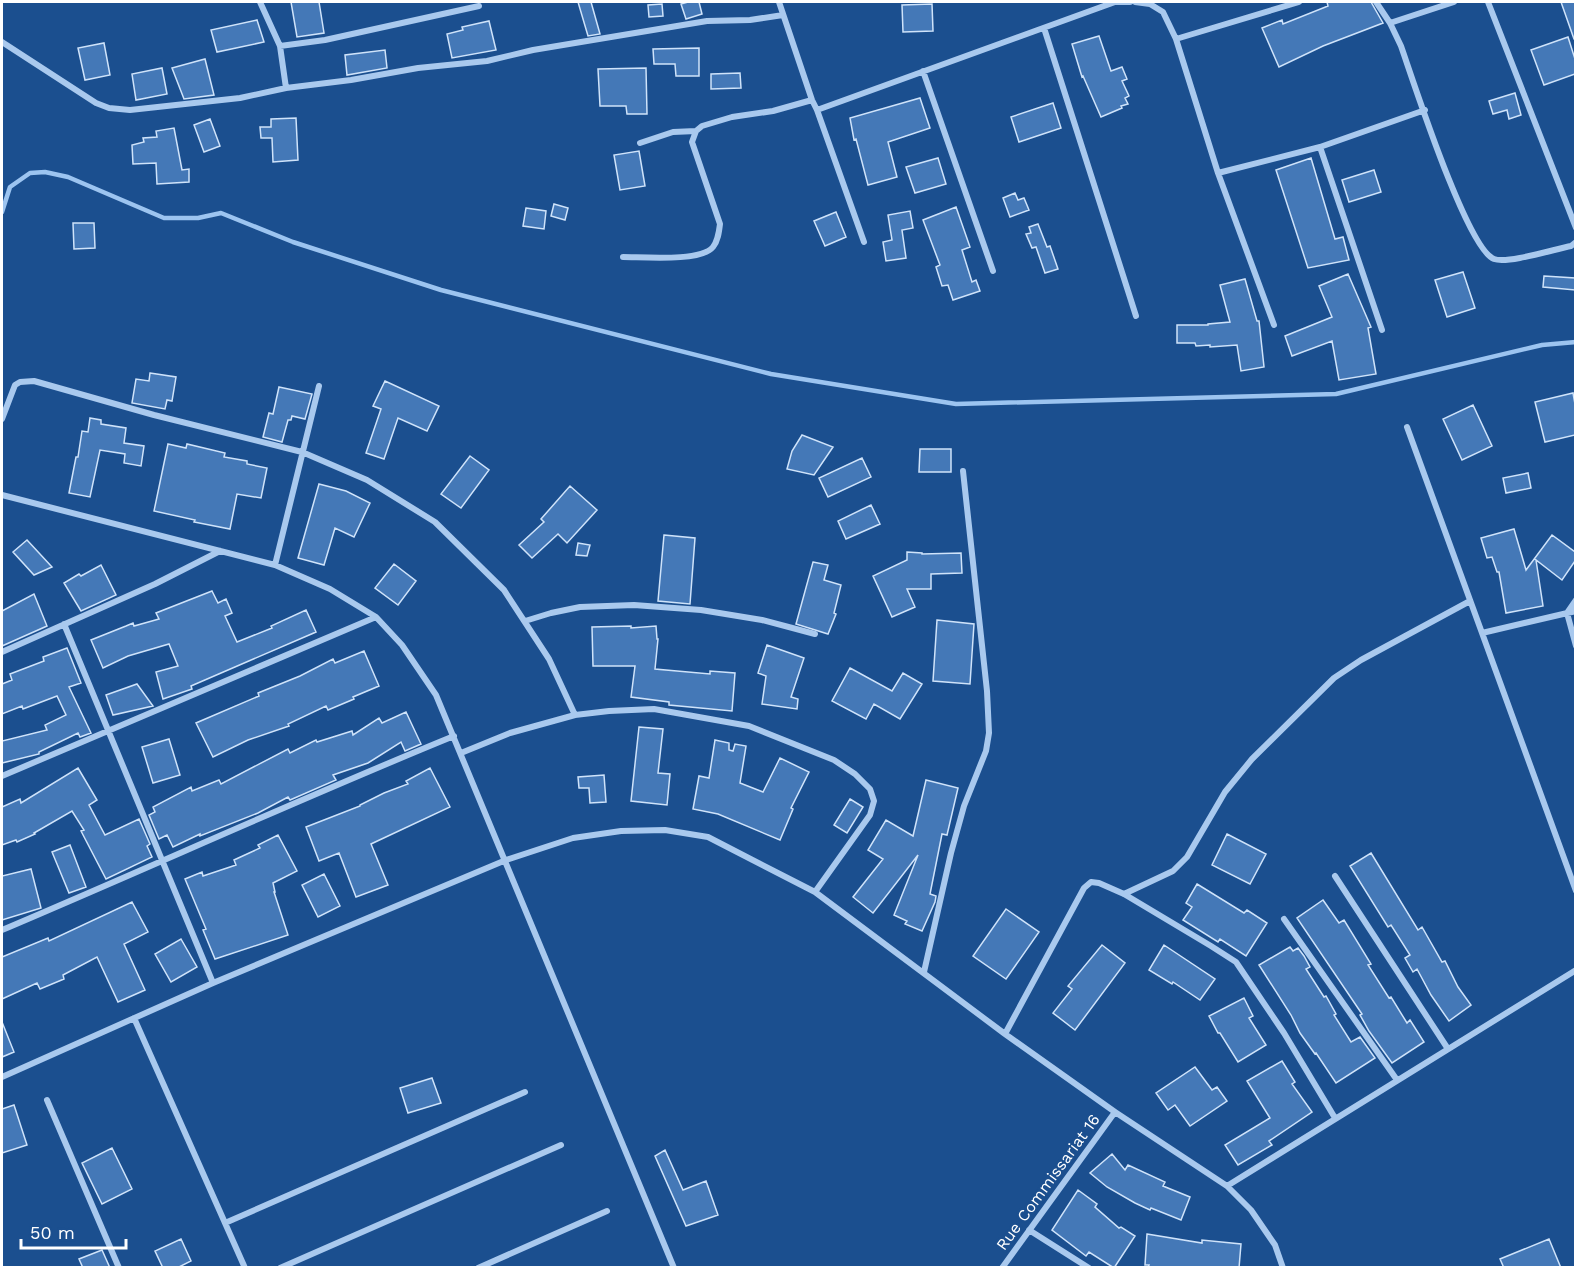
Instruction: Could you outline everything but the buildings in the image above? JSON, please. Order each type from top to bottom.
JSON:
[{"type":"street","points":[[260,2],[280,46],[286,88]]},
{"type":"street","points":[[779,2],[864,242]]},
{"type":"street","points":[[817,110],[1115,2],[1130,2]]},
{"type":"street","points":[[1135,2],[1150,4],[1163,12],[1176,39],[1218,173],[1274,325]]},
{"type":"street","points":[[1176,39],[1299,2]]},
{"type":"street","points":[[1376,2],[1390,22],[1460,206],[1484,251],[1493,259],[1505,260],[1571,246],[1575,242]]},
{"type":"street","points":[[1390,22],[1454,2]]},
{"type":"street","points":[[1488,2],[1575,228]]},
{"type":"street","points":[[280,46],[325,40],[479,6]]},
{"type":"street","points":[[2,42],[96,103],[109,108],[130,110],[219,101],[286,88],[351,80],[417,68],[488,61],[533,50],[707,21],[750,20],[783,15]]},
{"type":"street","points":[[1044,28],[1136,316]]},
{"type":"street","points":[[923,71],[993,272]]},
{"type":"street","points":[[623,257],[698,256],[712,249],[719,236],[720,224],[692,142],[696,131],[702,126],[732,117],[773,111],[812,100]]},
{"type":"street","points":[[1218,173],[1320,147],[1425,110]]},
{"type":"street","points":[[640,143],[673,132],[696,131]]},
{"type":"street","points":[[1320,147],[1382,330]]},
{"type":"street","points":[[2,420],[15,385],[20,382],[34,381],[153,415],[302,452],[367,480],[435,522],[504,590],[549,659],[575,715]]},
{"type":"street","points":[[275,565],[318,386]]},
{"type":"street","points":[[1407,426],[1575,891]]},
{"type":"street","points":[[924,972],[951,853],[964,806],[986,751],[989,734],[987,691],[963,471]]},
{"type":"street","points":[[2,495],[275,565],[330,589],[376,617],[402,645],[436,695],[454,736],[674,1268]]},
{"type":"street","points":[[2,652],[155,584],[220,551]]},
{"type":"street","points":[[1575,600],[1567,613],[1575,645]]},
{"type":"street","points":[[1124,894],[1173,871],[1187,857],[1225,792],[1252,759],[1334,678],[1361,660],[1470,601]]},
{"type":"street","points":[[525,621],[580,607],[634,605],[701,610],[762,620],[815,634]]},
{"type":"street","points":[[1482,633],[1575,611]]},
{"type":"street","points":[[2,776],[376,617]]},
{"type":"street","points":[[64,624],[213,983]]},
{"type":"street","points":[[461,753],[510,733],[575,715],[609,711],[654,710],[749,726],[834,760],[855,774],[870,789],[874,801],[870,815],[815,892]]},
{"type":"street","points":[[2,930],[454,736]]},
{"type":"street","points":[[2,1077],[213,983],[506,860],[573,838],[621,831],[665,830],[708,837],[815,892],[1005,1034],[1115,1112],[1227,1186],[1251,1210],[1275,1245],[1283,1268]]},
{"type":"street","points":[[1335,876],[1448,1049]]},
{"type":"street","points":[[1005,1034],[1084,888],[1091,882],[1099,883],[1124,894],[1236,962],[1284,1033],[1335,1118]]},
{"type":"street","points":[[1284,919],[1397,1080]]},
{"type":"street","points":[[1227,1186],[1575,970]]},
{"type":"street","points":[[134,1018],[245,1268]]},
{"type":"street","points":[[225,1223],[525,1092]]},
{"type":"street","points":[[47,1100],[119,1268]]},
{"type":"street","name":"Rue Commissariat 16","points":[[1002,1268],[1115,1112]]},
{"type":"street","points":[[280,1268],[561,1145]]},
{"type":"street","points":[[478,1268],[607,1211]]},
{"type":"street","points":[[1029,1230],[1089,1268]]},
{"type":"waterway","points":[[2,212],[10,187],[30,173],[45,172],[68,177],[164,218],[198,218],[221,213],[293,242],[441,290],[771,374],[956,404],[1336,394],[1542,345],[1576,342]]}]
